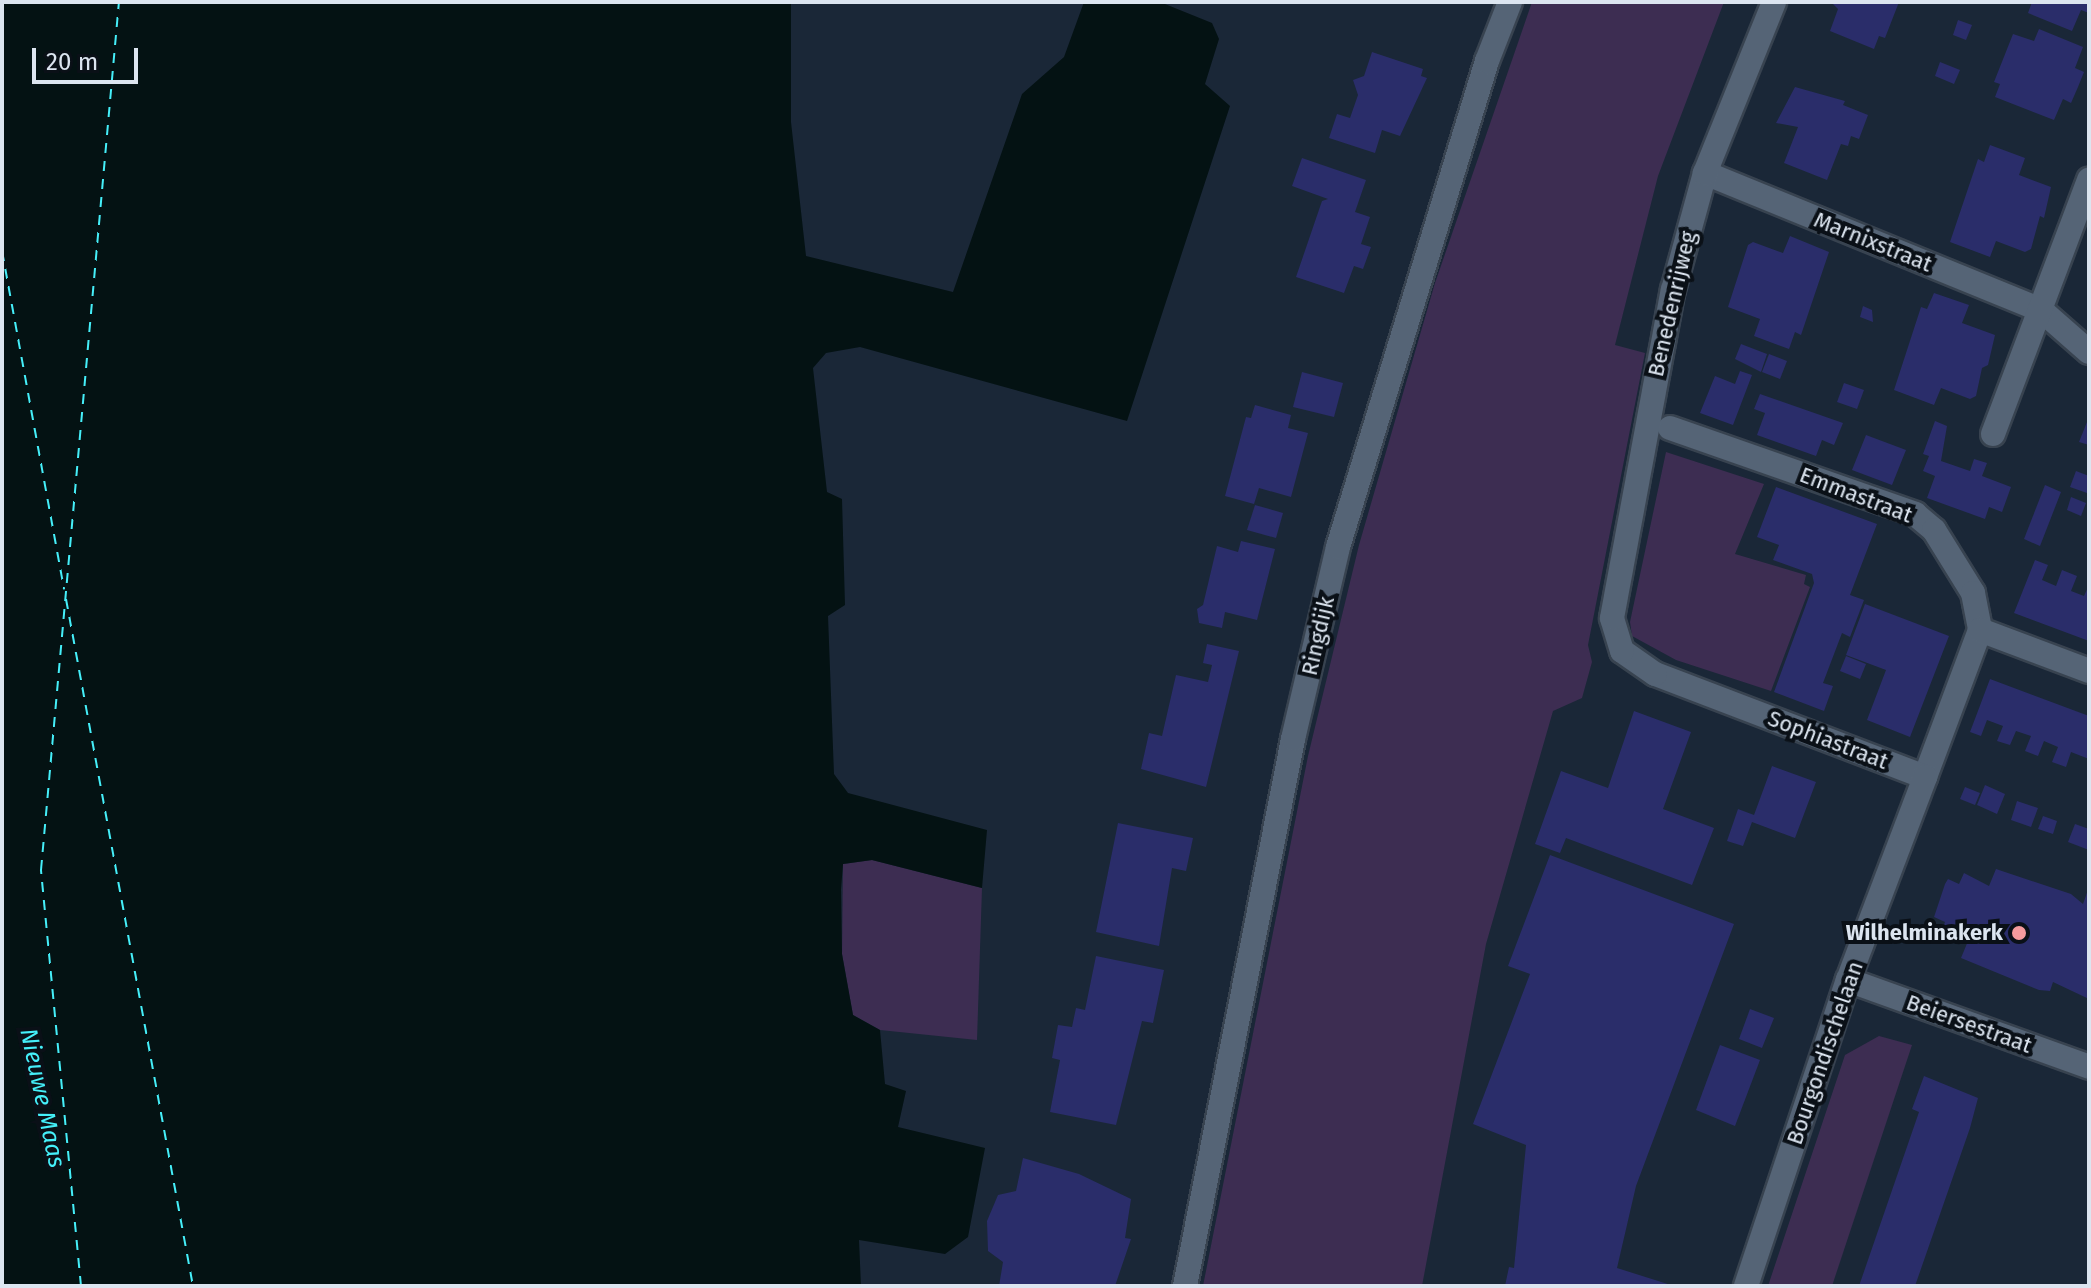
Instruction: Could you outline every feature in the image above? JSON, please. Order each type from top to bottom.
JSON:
[{"type":"street","name":"Ringdijk","points":[[1185,1286],[1293,739],[1338,547],[1487,61],[1510,2]]},
{"type":"street","name":"Benedenrijweg","points":[[1612,618],[1673,290],[1705,173],[1774,2]]},
{"type":"street","name":"Marnixstraat","points":[[1705,173],[2041,310],[2089,352]]},
{"type":"street","points":[[1993,434],[2089,180]]},
{"type":"street","name":"Emmastraat","points":[[1670,428],[1915,514],[1934,530],[1955,560],[1973,593],[1980,630]]},
{"type":"street","name":"Sophiastraat","points":[[1612,618],[1622,651],[1646,670],[1925,777]]},
{"type":"street","points":[[1925,777],[1980,630],[2089,671]]},
{"type":"street","name":"Bourgondischelaan","points":[[1746,1286],[1848,980],[1925,777]]},
{"type":"street","name":"Beiersestraat","points":[[1848,980],[2089,1067]]},
{"type":"shaded area","points":[[1532,2],[1724,2],[1658,176],[1615,345],[1645,353],[1588,645],[1592,662],[1582,698],[1553,711],[1486,944],[1422,1286],[1203,1286],[1308,756],[1359,545],[1435,283]]},
{"type":"shaded area","points":[[1666,452],[1764,484],[1735,554],[1806,575],[1804,584],[1810,587],[1771,691],[1676,660],[1632,636],[1630,622]]},
{"type":"shaded area","points":[[872,860],[982,888],[977,1040],[880,1030],[853,1015],[842,954],[843,864]]},
{"type":"shaded area","points":[[1879,1036],[1912,1045],[1832,1286],[1768,1286],[1845,1055]]},
{"type":"water","name":"Nieuwe Maas","points":[[2,2],[791,2],[791,122],[806,256],[953,292],[1022,94],[1064,57],[1084,2],[1160,2],[1212,23],[1219,39],[1205,84],[1230,106],[1127,421],[860,347],[826,353],[813,368],[827,492],[842,499],[845,605],[828,616],[834,774],[848,793],[987,830],[982,888],[872,860],[843,864],[841,889],[842,954],[853,1015],[880,1030],[885,1084],[906,1091],[898,1127],[985,1148],[968,1237],[945,1254],[859,1240],[861,1286],[2,1286]]},
{"type":"building","points":[[1831,2],[1899,2],[1885,38],[1879,36],[1874,49],[1830,31],[1838,9]]},
{"type":"building","points":[[2032,2],[2089,2],[2089,13],[2081,10],[2072,31],[2028,13]]},
{"type":"building","points":[[1958,20],[1972,25],[1966,40],[1953,35]]},
{"type":"building","points":[[2039,29],[2083,47],[2075,68],[2084,72],[2071,103],[2063,99],[2054,120],[1995,97],[2000,84],[1994,82],[2013,34],[2034,41]]},
{"type":"building","points":[[1372,52],[1423,69],[1421,76],[1427,78],[1400,136],[1382,130],[1375,153],[1329,138],[1337,114],[1350,118],[1358,95],[1353,80],[1364,76]]},
{"type":"building","points":[[1940,62],[1960,70],[1954,84],[1935,76]]},
{"type":"building","points":[[1795,87],[1845,101],[1843,105],[1868,115],[1859,139],[1851,136],[1848,146],[1841,144],[1827,180],[1784,163],[1798,127],[1776,123]]},
{"type":"building","points":[[1990,145],[2025,158],[2019,175],[2051,187],[2044,218],[2040,216],[2031,249],[2025,252],[1996,241],[1990,257],[1950,242],[1978,159],[1984,162]]},
{"type":"building","points":[[1302,158],[1366,180],[1355,212],[1370,217],[1361,244],[1371,247],[1363,269],[1354,266],[1344,293],[1296,277],[1322,201],[1328,199],[1292,186]]},
{"type":"building","points":[[1790,236],[1829,252],[1801,335],[1795,332],[1789,349],[1754,336],[1760,319],[1728,307],[1748,245],[1753,242],[1783,253]]},
{"type":"building","points":[[1934,293],[1969,305],[1962,323],[1995,335],[1988,365],[1982,368],[1976,396],[1970,399],[1941,388],[1934,405],[1894,390],[1921,307],[1927,309]]},
{"type":"building","points":[[1863,306],[1872,310],[1873,322],[1860,317]]},
{"type":"building","points":[[1741,344],[1767,354],[1761,372],[1735,359]]},
{"type":"building","points":[[1769,354],[1787,361],[1780,379],[1762,372]]},
{"type":"building","points":[[1740,371],[1752,375],[1733,425],[1700,413],[1715,376],[1735,384]]},
{"type":"building","points":[[1302,372],[1343,383],[1334,417],[1293,407]]},
{"type":"building","points":[[1844,383],[1864,390],[1857,409],[1837,402]]},
{"type":"building","points":[[1760,394],[1843,423],[1834,445],[1822,440],[1816,456],[1757,435],[1765,413],[1754,409]]},
{"type":"building","points":[[1255,405],[1291,415],[1288,428],[1308,433],[1291,497],[1259,488],[1254,504],[1225,496],[1246,417],[1251,418]]},
{"type":"building","points":[[2089,417],[2089,445],[2079,442]]},
{"type":"building","points":[[1935,421],[1947,426],[1941,461],[1970,471],[1974,459],[1987,463],[1982,476],[2011,487],[2002,512],[1989,507],[1985,519],[1927,498],[1935,476],[1923,471],[1929,456],[1923,454]]},
{"type":"building","points":[[1866,435],[1906,450],[1892,485],[1852,470]]},
{"type":"building","points":[[2076,471],[2089,476],[2087,493],[2070,487]]},
{"type":"building","points":[[2045,485],[2061,492],[2040,546],[2024,539]]},
{"type":"building","points":[[1776,487],[1877,524],[1850,595],[1864,600],[1850,637],[1842,633],[1823,683],[1833,686],[1824,711],[1774,692],[1814,583],[1812,574],[1773,560],[1779,545],[1757,537]]},
{"type":"building","points":[[2071,497],[2086,503],[2081,516],[2067,510]]},
{"type":"building","points":[[1255,505],[1283,513],[1276,538],[1247,530]]},
{"type":"building","points":[[1241,541],[1275,549],[1257,620],[1225,612],[1222,628],[1199,623],[1197,609],[1203,605],[1217,546],[1238,552]]},
{"type":"building","points":[[2035,560],[2048,565],[2042,580],[2056,586],[2062,570],[2077,576],[2071,591],[2084,596],[2089,585],[2089,641],[2014,613]]},
{"type":"building","points":[[1865,604],[1949,636],[1910,737],[1867,720],[1886,670],[1846,655]]},
{"type":"building","points":[[1207,644],[1239,651],[1206,787],[1141,769],[1149,733],[1162,736],[1176,675],[1208,682],[1212,665],[1203,663]]},
{"type":"building","points":[[1846,656],[1866,664],[1860,679],[1840,671]]},
{"type":"building","points":[[1990,679],[2089,716],[2089,759],[2071,752],[2066,767],[2052,762],[2058,747],[2044,741],[2038,756],[2025,751],[2031,736],[2016,731],[2010,745],[1997,741],[2003,726],[1987,720],[1981,736],[1970,732]]},
{"type":"building","points":[[1634,711],[1691,732],[1663,809],[1714,828],[1692,885],[1566,838],[1560,853],[1535,844],[1561,771],[1608,788]]},
{"type":"building","points":[[1772,766],[1816,782],[1795,838],[1752,822],[1743,846],[1727,841],[1738,809],[1754,815]]},
{"type":"building","points":[[1985,785],[2005,794],[1997,814],[1977,805]]},
{"type":"building","points":[[1965,787],[1980,793],[1975,805],[1960,799]]},
{"type":"building","points":[[2017,801],[2038,808],[2031,827],[2011,820]]},
{"type":"building","points":[[2043,816],[2057,821],[2053,834],[2038,829]]},
{"type":"building","points":[[1118,823],[1193,838],[1186,871],[1172,868],[1159,946],[1096,932]]},
{"type":"building","points":[[2075,824],[2089,829],[2089,850],[2068,842]]},
{"type":"building","points":[[1550,855],[1734,924],[1636,1186],[1617,1268],[1674,1286],[1505,1286],[1509,1267],[1514,1268],[1526,1145],[1473,1124],[1530,974],[1508,966]]},
{"type":"building","name":"Wilhelminakerk","points":[[1996,869],[2071,894],[2083,904],[2089,887],[2089,999],[2053,982],[2050,991],[2039,990],[1961,958],[1968,941],[1942,930],[1945,922],[1934,917],[1945,884],[1948,879],[1959,884],[1964,873],[1989,886]]},
{"type":"building","points":[[1096,956],[1164,970],[1153,1023],[1142,1021],[1116,1125],[1050,1112],[1060,1060],[1052,1058],[1058,1025],[1072,1027],[1076,1008],[1085,1010]]},
{"type":"building","points":[[1750,1009],[1774,1018],[1762,1048],[1739,1039]]},
{"type":"building","points":[[1720,1045],[1760,1060],[1735,1126],[1696,1110]]},
{"type":"building","points":[[1924,1076],[1978,1098],[1970,1128],[1915,1286],[1859,1286],[1919,1112],[1912,1109]]},
{"type":"building","points":[[1023,1158],[1079,1174],[1131,1199],[1125,1238],[1131,1239],[1115,1286],[999,1286],[1003,1262],[988,1251],[987,1221],[998,1195],[1016,1191]]},
{"type":"ferry route","points":[[81,1286],[41,870],[119,2]]},
{"type":"ferry route","points":[[2,251],[64,589]]},
{"type":"ferry route","points":[[66,599],[193,1286]]},
{"type":"place","name":"Wilhelminakerk","points":[[2019,933]]}]
